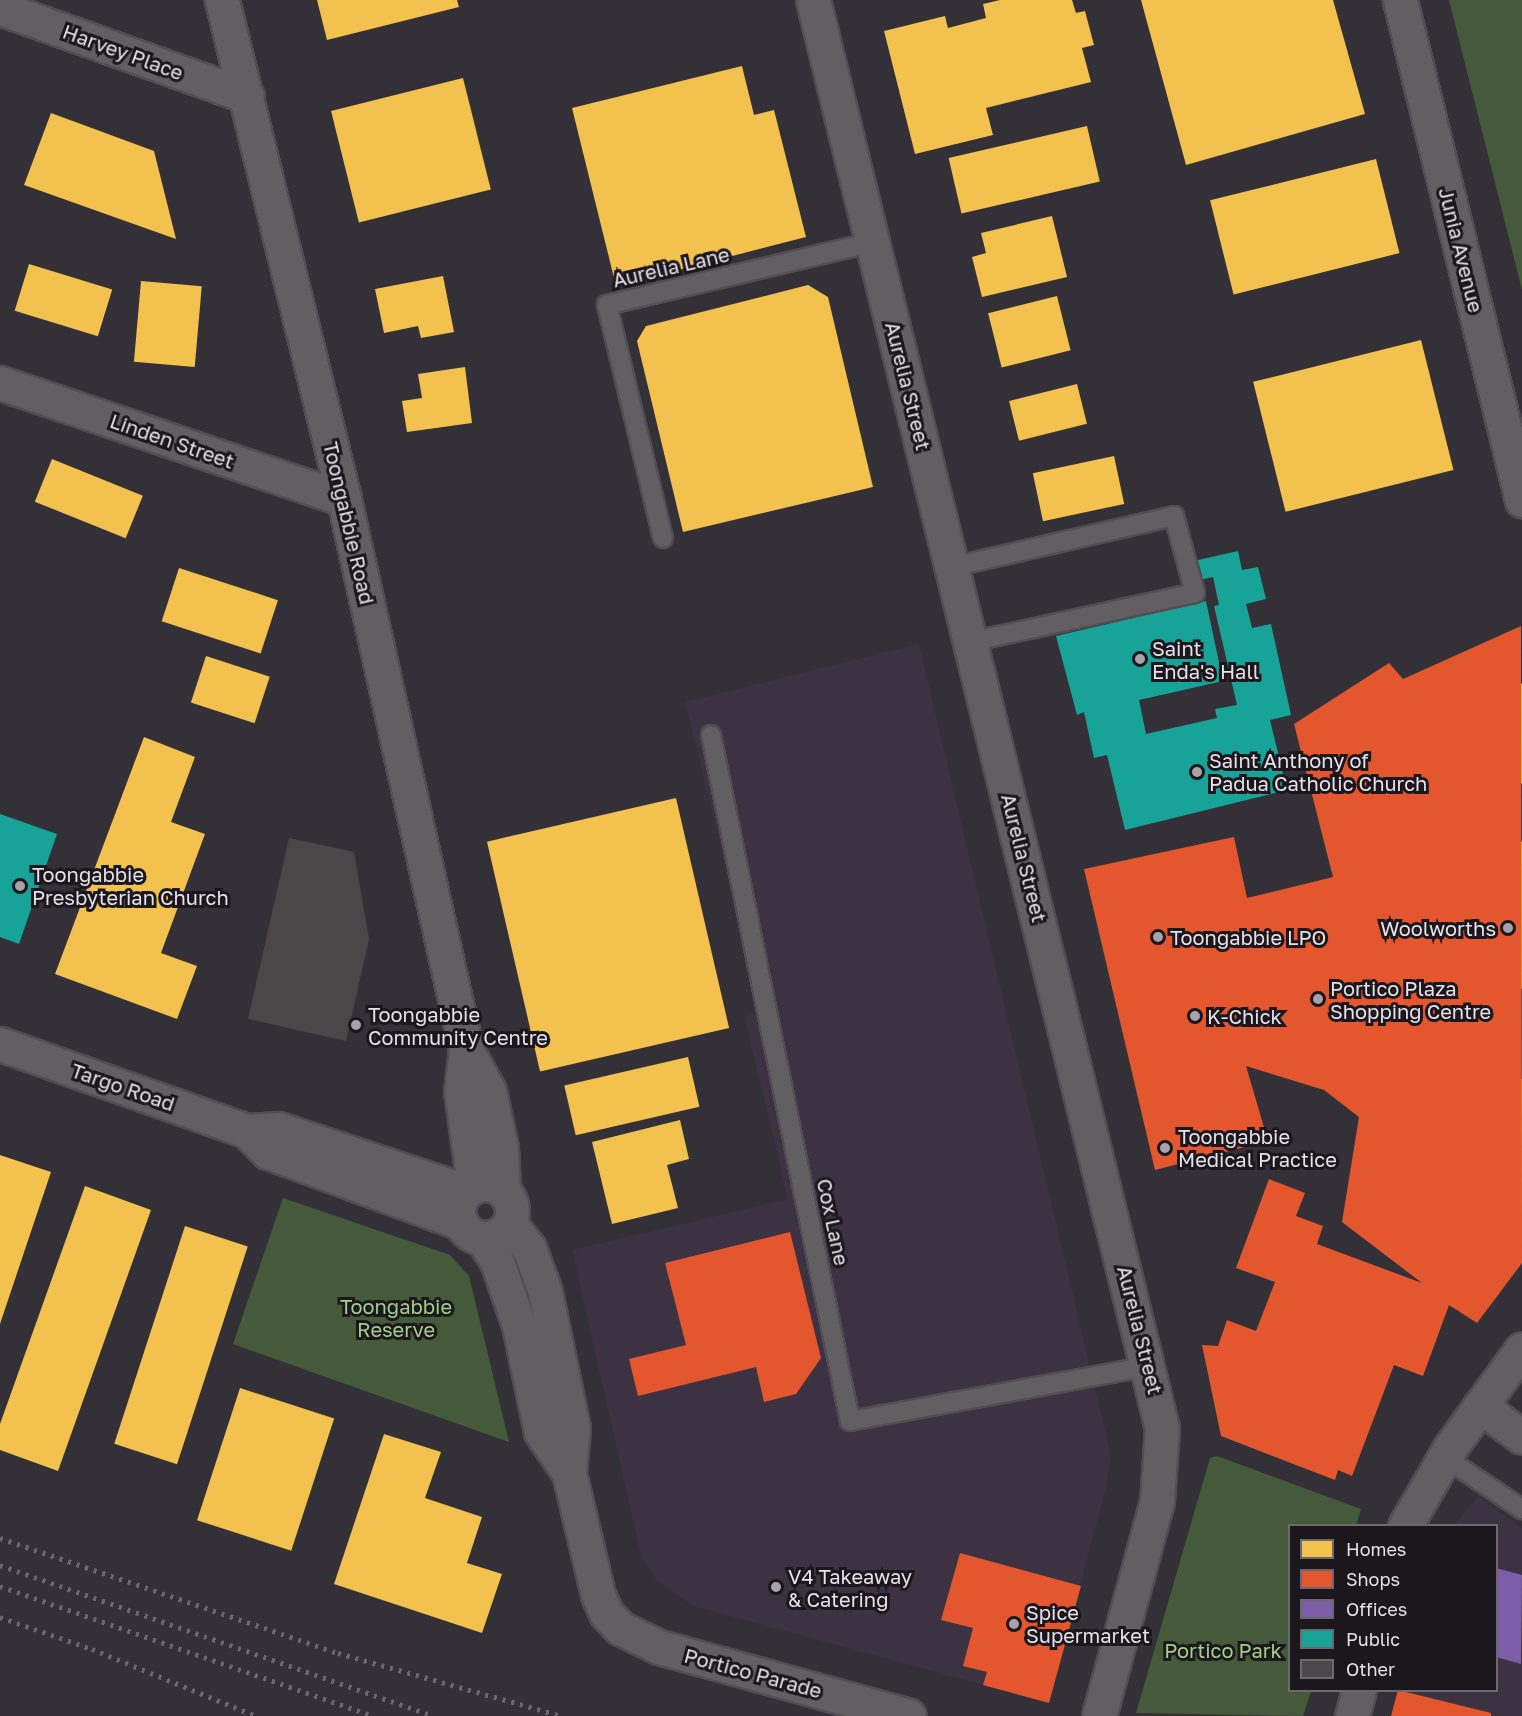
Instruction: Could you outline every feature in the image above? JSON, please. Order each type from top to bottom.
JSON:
[{"type":"street","name":"Toongabbie Road","points":[[222,0],[344,499],[466,1049],[489,1091],[501,1148],[483,1208],[497,1261],[519,1325],[541,1432],[569,1473],[598,1595],[606,1613]]},
{"type":"street","name":"Aurelia Street","points":[[813,0],[1149,1366],[1162,1428],[1162,1473],[1099,1716]]},
{"type":"street","name":"Junia Avenue","points":[[1400,0],[1522,500]]},
{"type":"street","name":"Harvey Place","points":[[0,8],[247,96]]},
{"type":"street","name":"Linden Street","points":[[0,383],[344,499]]},
{"type":"street","name":"Targo Road","points":[[0,1044],[247,1131],[268,1152],[483,1208]]},
{"type":"street","points":[[1406,1524],[1444,1457],[1522,1349]]},
{"type":"street","points":[[1480,1406],[1522,1437]]},
{"type":"street","name":"Portico Parade","points":[[606,1613],[620,1628],[659,1647],[909,1716]]},
{"type":"street","points":[[1352,1716],[1358,1692]]},
{"type":"lane","name":"Aurelia Lane","points":[[663,538],[607,305],[873,242]]},
{"type":"lane","points":[[952,567],[1174,516],[1195,593],[971,642]]},
{"type":"lane","name":"Cox Lane","points":[[711,735],[850,1421],[1149,1366]]},
{"type":"lane","points":[[1444,1457],[1522,1509]]},
{"type":"shaded area","points":[[919,644],[1111,1455],[1106,1488],[1049,1703],[693,1606],[656,1579],[641,1556],[572,1250],[788,1199],[744,1016],[755,1013],[732,894],[685,702]]},
{"type":"shaded area","points":[[1478,1496],[1522,1529],[1522,1716],[1391,1716],[1398,1692],[1498,1692],[1498,1524],[1455,1524]]},
{"type":"green space","points":[[1449,0],[1522,0],[1522,290]]},
{"type":"green space","name":"Toongabbie Reserve","points":[[283,1198],[450,1255],[469,1276],[509,1442],[233,1344]]},
{"type":"green space","name":"Portico Park","points":[[1217,1456],[1361,1509],[1356,1524],[1288,1524],[1288,1692],[1311,1692],[1303,1716],[1136,1713],[1210,1458]]},
{"type":"building: Homes","points":[[317,0],[457,0],[459,7],[327,40]]},
{"type":"building: Homes","points":[[1000,0],[1072,0],[1076,13],[1085,11],[1094,45],[1082,48],[1091,82],[986,108],[993,135],[915,154],[884,31],[945,16],[948,28],[986,18],[983,4]]},
{"type":"building: Homes","points":[[1141,0],[1333,0],[1365,114],[1186,165]]},
{"type":"building: Homes","points":[[742,66],[754,115],[774,110],[806,237],[616,286],[572,108]]},
{"type":"building: Homes","points":[[463,78],[491,190],[359,222],[331,111]]},
{"type":"building: Homes","points":[[51,113],[154,151],[176,239],[24,185]]},
{"type":"building: Homes","points":[[1087,126],[1100,182],[961,213],[949,158]]},
{"type":"building: Homes","points":[[1376,159],[1399,253],[1234,294],[1210,200]]},
{"type":"building: Homes","points":[[1052,216],[1067,277],[982,297],[972,257],[986,253],[981,233]]},
{"type":"building: Homes","points":[[29,264],[112,289],[98,336],[15,311]]},
{"type":"building: Homes","points":[[443,276],[454,332],[421,338],[418,326],[384,333],[375,289]]},
{"type":"building: Homes","points":[[141,281],[202,286],[195,367],[134,362]]},
{"type":"building: Homes","points":[[808,285],[828,297],[873,487],[683,532],[637,341],[646,326]]},
{"type":"building: Homes","points":[[1057,296],[1071,350],[1002,368],[988,313]]},
{"type":"building: Homes","points":[[1421,340],[1453,470],[1286,512],[1253,382]]},
{"type":"building: Homes","points":[[465,367],[472,423],[407,432],[402,401],[422,398],[418,374]]},
{"type":"building: Homes","points":[[1077,384],[1087,424],[1019,441],[1009,401]]},
{"type":"building: Homes","points":[[1114,456],[1124,504],[1043,521],[1033,473]]},
{"type":"building: Homes","points":[[52,459],[143,496],[126,538],[35,502]]},
{"type":"building: Homes","points":[[179,568],[278,600],[261,653],[162,621]]},
{"type":"building: Homes","points":[[206,656],[270,677],[255,723],[191,703]]},
{"type":"building: Homes","points":[[1522,683],[1522,784],[1472,733],[1479,726],[1473,719],[1495,697],[1501,704]]},
{"type":"building: Homes","points":[[144,737],[195,757],[171,822],[205,834],[161,953],[197,966],[177,1019],[55,974]]},
{"type":"building: Homes","points":[[676,798],[729,1028],[540,1072],[487,842]]},
{"type":"building: Homes","points":[[1515,837],[1522,842],[1522,989],[1501,974],[1506,969],[1482,951],[1477,957],[1450,936],[1454,930],[1411,899],[1451,843],[1464,852],[1470,845],[1477,851],[1481,845],[1493,855],[1497,849],[1503,853]]},
{"type":"building: Homes","points":[[1305,904],[1378,962],[1368,975],[1432,1023],[1369,1108],[1252,1021],[1152,1046],[1149,1037],[1130,1042],[1112,983],[1116,982],[1112,966],[1132,961],[1129,953],[1174,942],[1173,937]]},
{"type":"building: Homes","points":[[688,1057],[699,1107],[576,1135],[564,1086]]},
{"type":"building: Homes","points":[[1500,1068],[1522,1079],[1522,1245],[1505,1270],[1496,1264],[1474,1295],[1450,1277],[1445,1284],[1359,1218],[1411,1144],[1435,1161]]},
{"type":"building: Homes","points":[[680,1120],[689,1159],[667,1165],[678,1208],[612,1224],[592,1142]]},
{"type":"building: Homes","points":[[0,1155],[51,1172],[0,1324]]},
{"type":"building: Homes","points":[[85,1186],[151,1210],[58,1471],[0,1450],[0,1424]]},
{"type":"building: Homes","points":[[185,1226],[248,1246],[177,1464],[114,1444]]},
{"type":"building: Homes","points":[[240,1388],[334,1419],[291,1551],[197,1520]]},
{"type":"building: Homes","points":[[384,1434],[441,1452],[425,1498],[482,1517],[467,1563],[502,1574],[482,1633],[334,1584]]},
{"type":"building: Shops","name":"Portico Plaza Shopping Centre","points":[[1521,626],[1522,1263],[1477,1323],[1449,1305],[1423,1376],[1394,1365],[1352,1476],[1338,1470],[1335,1480],[1221,1436],[1202,1345],[1218,1346],[1227,1320],[1256,1331],[1275,1282],[1236,1268],[1269,1179],[1305,1193],[1296,1216],[1323,1226],[1317,1244],[1422,1283],[1342,1222],[1359,1117],[1324,1090],[1246,1066],[1268,1141],[1155,1170],[1084,869],[1234,837],[1247,898],[1333,877],[1294,724],[1389,663],[1403,679]]},
{"type":"building: Shops","points":[[790,1232],[821,1358],[796,1394],[764,1402],[756,1367],[638,1396],[629,1359],[686,1345],[665,1263]]},
{"type":"building: Shops","name":"Spice Supermarket","points":[[960,1553],[1081,1586],[1049,1703],[983,1685],[987,1672],[963,1666],[973,1628],[941,1620]]},
{"type":"building: Shops","points":[[1397,1692],[1406,1692],[1491,1713],[1491,1716],[1391,1716]]},
{"type":"building: Offices","points":[[1498,1569],[1522,1575],[1521,1664],[1498,1658]]},
{"type":"building: Public","points":[[1238,551],[1242,570],[1258,567],[1266,599],[1246,604],[1252,628],[1271,624],[1291,715],[1270,720],[1287,790],[1125,830],[1107,755],[1094,758],[1084,712],[1077,715],[1056,636],[1206,601],[1223,681],[1139,700],[1146,734],[1217,718],[1215,709],[1237,705],[1214,606],[1219,605],[1213,577],[1199,580],[1194,561]]},
{"type":"building: Public","name":"Toongabbie Presbyterian Church","points":[[0,814],[57,834],[19,944],[0,937]]},
{"type":"building: Other","points":[[289,838],[354,852],[369,939],[346,1041],[248,1019]]},
{"type":"railway","points":[[0,1538],[338,1653],[562,1716]]},
{"type":"railway","points":[[0,1565],[433,1716]]},
{"type":"railway","points":[[0,1586],[373,1716]]},
{"type":"railway","points":[[0,1617],[92,1649],[256,1716]]},
{"type":"place","name":"Saint Enda's Hall","points":[[1140,659]]},
{"type":"place","name":"Saint Anthony of Padua Catholic Church","points":[[1197,772]]},
{"type":"place","name":"Toongabbie Presbyterian Church","points":[[20,886]]},
{"type":"place","name":"Woolworths","points":[[1508,928]]},
{"type":"place","name":"Toongabbie LPO","points":[[1158,937]]},
{"type":"place","name":"Portico Plaza Shopping Centre","points":[[1318,999]]},
{"type":"place","name":"K-Chick","points":[[1195,1016]]},
{"type":"place","name":"Toongabbie Community Centre","points":[[356,1025]]},
{"type":"place","name":"Toongabbie Medical Practice","points":[[1165,1148]]},
{"type":"place","name":"V4 Takeaway & Catering","points":[[776,1587]]},
{"type":"place","name":"Spice Supermarket","points":[[1014,1624]]}]
